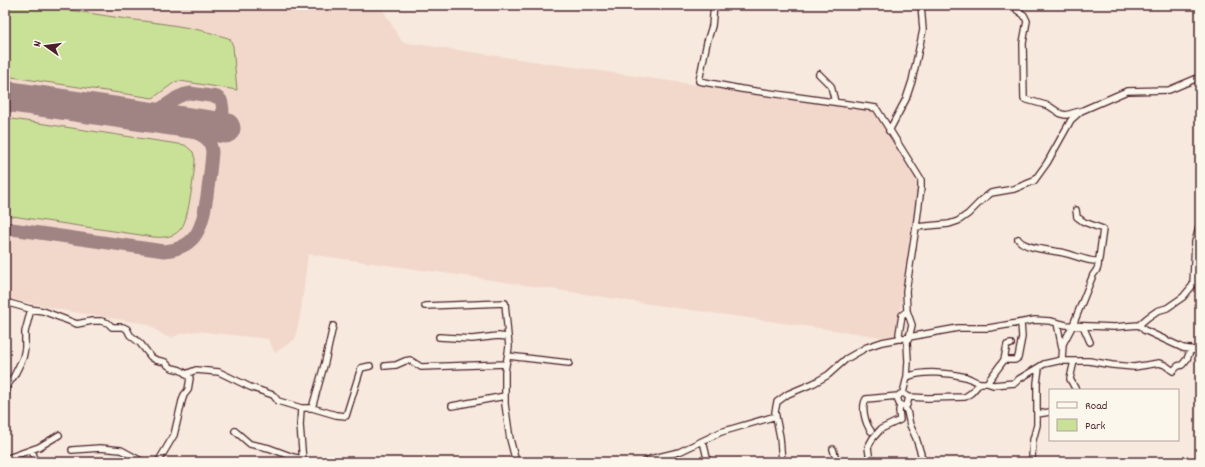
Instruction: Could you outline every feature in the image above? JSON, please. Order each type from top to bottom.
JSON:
[{"type":"street","points":[[714,5],[712,26],[699,81],[741,89],[876,108],[921,180],[922,188],[906,291],[907,311],[912,325],[907,342],[907,377],[898,402],[907,411],[910,425],[921,454],[922,462]]},
{"type":"street","points":[[890,130],[906,99],[912,81],[923,30],[921,5]]},
{"type":"street","points":[[1016,5],[1017,10],[1024,15],[1027,22],[1023,43],[1024,99],[1049,106],[1061,114],[1081,111],[1127,91],[1169,90],[1200,77]]},
{"type":"street","points":[[819,74],[831,86],[835,102]]},
{"type":"street","points":[[916,226],[958,222],[991,193],[1014,189],[1034,181],[1047,163],[1071,120],[1081,111]]},
{"type":"street","points":[[1062,350],[1063,344],[1073,325],[1093,275],[1098,270],[1103,229],[1080,220],[1077,217],[1076,210]]},
{"type":"street","points":[[782,462],[780,437],[775,412],[777,402],[788,394],[814,383],[828,375],[846,359],[867,347],[882,342],[901,340],[922,334],[958,328],[990,328],[1035,320],[1083,326],[1114,327],[1139,325],[1157,311],[1167,308],[1183,297],[1193,285],[1195,242],[1200,224]]},
{"type":"street","points":[[1018,238],[1021,242],[1043,250],[1062,252],[1098,261]]},
{"type":"street","points":[[5,302],[43,311],[77,324],[97,320],[108,323],[112,327],[123,327],[127,329],[130,335],[140,343],[151,357],[165,362],[175,370],[182,370],[190,378],[188,390],[182,401],[174,435],[158,462]]},
{"type":"street","points":[[425,306],[505,303],[509,348],[506,364],[505,404],[510,439],[516,462]]},
{"type":"street","points":[[5,401],[7,386],[23,358],[25,348],[25,332],[31,309]]},
{"type":"street","points":[[901,340],[899,334],[902,315],[907,311]]},
{"type":"street","points":[[1004,360],[1015,360],[1018,358],[1022,337],[1021,323]]},
{"type":"street","points":[[1057,323],[1062,350],[1062,361]]},
{"type":"street","points":[[1139,325],[1144,330],[1183,348],[1200,351]]},
{"type":"street","points":[[312,408],[333,326]]},
{"type":"street","points":[[1083,326],[1090,342]]},
{"type":"street","points":[[439,337],[472,339],[498,336],[508,337]]},
{"type":"street","points":[[987,383],[1004,360],[1006,346],[1011,344]]},
{"type":"street","points":[[907,377],[918,374],[944,373],[971,379],[975,382],[993,385],[1015,383],[1019,379],[1049,362],[1062,361],[1089,361],[1112,365],[1134,366],[1158,364],[1165,365],[1173,371],[1178,366],[1182,365],[1192,349]]},
{"type":"street","points":[[508,356],[569,363]]},
{"type":"street","points":[[385,366],[396,365],[410,360],[421,367],[506,364]]},
{"type":"street","points":[[1074,361],[1070,379],[1075,389]]},
{"type":"street","points":[[186,374],[196,370],[219,372],[250,387],[273,395],[278,400],[301,408],[312,408],[336,415],[346,416],[360,369],[370,366]]},
{"type":"street","points":[[1030,462],[1032,458],[1033,440],[1037,425],[1037,383],[1040,368]]},
{"type":"street","points":[[872,439],[870,436],[871,431],[864,412],[866,399],[901,394],[928,398],[964,397],[971,393],[980,383]]},
{"type":"street","points":[[452,406],[505,396]]},
{"type":"street","points":[[870,462],[868,447],[872,439],[888,425],[900,420],[899,411],[902,406],[907,405],[909,396]]},
{"type":"street","points":[[235,431],[250,444],[269,448],[303,461],[300,425],[301,408]]},
{"type":"street","points":[[1037,414],[1049,412]]},
{"type":"street","points":[[644,462],[650,459],[679,452],[721,432],[776,416]]},
{"type":"street","points":[[871,431],[879,432]]},
{"type":"street","points":[[8,460],[19,453],[32,450],[46,444],[59,435]]},
{"type":"street","points":[[702,441],[708,462]]},
{"type":"street","points":[[72,450],[100,448],[121,450],[143,462]]},
{"type":"street","points":[[833,449],[837,462]]},
{"type":"street","points":[[32,450],[36,462]]},
{"type":"shaded area","points":[[5,5],[380,5],[402,42],[875,111],[919,183],[896,339],[308,254],[301,311],[295,339],[275,353],[268,339],[197,331],[180,334],[171,338],[165,336],[147,324],[67,311],[5,298]]},
{"type":"green space","points":[[5,5],[63,9],[174,25],[228,38],[233,46],[237,90],[180,81],[175,82],[153,98],[5,76]]},
{"type":"green space","points":[[5,118],[185,145],[193,152],[195,159],[189,206],[182,227],[173,235],[158,237],[5,215]]},
{"type":"taxiway","points":[[141,115],[154,113],[176,98],[190,93],[217,97],[221,100],[223,107],[221,119],[219,124],[210,131],[196,133],[187,130],[174,120]]},
{"type":"taxiway","points":[[5,228],[164,251],[176,249],[185,245],[192,240],[197,233],[203,216],[211,163],[212,152],[209,142],[203,136],[196,133]]},
{"type":"runway","points":[[5,96],[225,128]]}]
